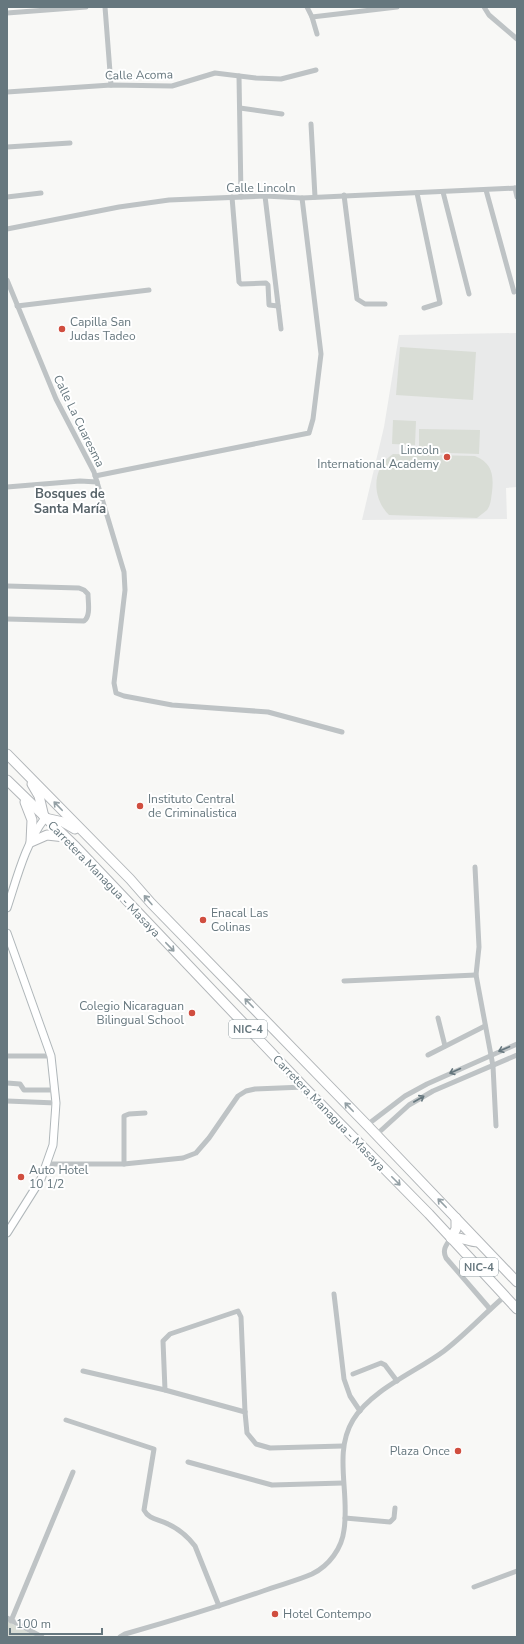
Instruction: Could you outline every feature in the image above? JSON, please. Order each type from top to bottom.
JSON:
[{"type":"highway","name":"Carretera Managua - Masaya","points":[[7,754],[130,879],[150,903],[367,1125],[517,1282]]},
{"type":"highway","points":[[27,774],[39,796],[45,818],[63,822],[76,829],[122,877],[130,879]]},
{"type":"highway","name":"Carretera Managua - Masaya","points":[[7,780],[65,837],[451,1238],[517,1309]]},
{"type":"highway","points":[[20,794],[28,807],[32,820],[31,842],[47,836],[65,837]]},
{"type":"highway","points":[[451,1238],[456,1229],[456,1218]]},
{"type":"highway","points":[[451,1238],[460,1237],[472,1242],[478,1242]]},
{"type":"highway","points":[[507,1298],[517,1305]]},
{"type":"street","points":[[7,13],[86,7]]},
{"type":"street","points":[[105,7],[111,85]]},
{"type":"street","points":[[308,7],[317,34]]},
{"type":"street","points":[[312,17],[397,7]]},
{"type":"street","points":[[484,7],[489,15],[517,39]]},
{"type":"street","name":"Calle Acoma","points":[[7,92],[111,85],[172,86],[215,73],[281,79],[316,70]]},
{"type":"street","points":[[239,76],[241,197]]},
{"type":"street","points":[[240,108],[282,114]]},
{"type":"street","points":[[311,124],[315,197]]},
{"type":"street","points":[[7,147],[70,143]]},
{"type":"street","points":[[516,188],[517,197]]},
{"type":"street","name":"Calle Lincoln","points":[[7,229],[119,206],[169,200],[265,196],[302,198],[516,188]]},
{"type":"street","points":[[486,190],[514,292]]},
{"type":"street","points":[[417,192],[440,303],[424,308]]},
{"type":"street","points":[[443,192],[469,294]]},
{"type":"street","points":[[7,197],[41,193]]},
{"type":"street","points":[[344,195],[357,299],[365,304],[385,304]]},
{"type":"street","points":[[265,196],[281,329]]},
{"type":"street","points":[[232,197],[238,282],[241,284],[266,283],[268,285],[269,305],[278,306]]},
{"type":"street","points":[[95,476],[309,433],[313,419],[320,354],[302,198]]},
{"type":"street","name":"Calle La Cuaresma","points":[[7,280],[56,399],[95,476],[124,572],[125,590],[114,683],[116,693],[124,696],[172,705],[268,712],[342,732]]},
{"type":"street","points":[[17,306],[149,290]]},
{"type":"street","points":[[7,487],[80,481],[97,482]]},
{"type":"street","points":[[7,586],[79,588],[88,594],[88,616],[87,620],[84,621],[7,619]]},
{"type":"street","points":[[7,908],[31,842],[38,827],[45,818]]},
{"type":"street","points":[[475,867],[479,947],[476,975],[493,1066],[496,1126]]},
{"type":"street","points":[[7,933],[51,1056],[56,1103],[53,1145],[41,1179],[7,1233]]},
{"type":"street","points":[[344,981],[476,975]]},
{"type":"street","points":[[438,1018],[444,1046]]},
{"type":"street","points":[[428,1055],[485,1026]]},
{"type":"street","points":[[367,1125],[405,1096],[427,1084],[517,1044]]},
{"type":"street","points":[[376,1135],[409,1105],[433,1091],[517,1055]]},
{"type":"street","points":[[7,1056],[51,1056]]},
{"type":"street","points":[[7,1082],[20,1084],[24,1090],[55,1090]]},
{"type":"street","points":[[46,1164],[124,1164],[183,1158],[196,1153],[209,1138],[238,1096],[246,1090],[304,1087]]},
{"type":"street","points":[[7,1101],[56,1103]]},
{"type":"street","points":[[124,1164],[124,1116],[129,1114],[146,1113]]},
{"type":"street","points":[[451,1238],[444,1248],[443,1253],[490,1309]]},
{"type":"street","points":[[334,1294],[344,1379],[350,1396],[360,1411]]},
{"type":"street","points":[[120,1637],[124,1634],[219,1606],[312,1574],[326,1563],[337,1551],[344,1531],[343,1446],[348,1431],[360,1411],[380,1393],[442,1352],[490,1309],[507,1298]]},
{"type":"street","points":[[165,1390],[162,1341],[170,1334],[238,1311],[241,1317],[244,1412],[247,1434],[256,1444],[270,1448],[343,1446]]},
{"type":"street","points":[[353,1374],[381,1363],[385,1365],[397,1382]]},
{"type":"street","points":[[83,1371],[165,1390],[244,1412]]},
{"type":"street","points":[[66,1420],[154,1449],[144,1510],[150,1518],[167,1523],[188,1538],[195,1546],[219,1606]]},
{"type":"street","points":[[188,1462],[272,1485],[343,1483]]},
{"type":"street","points":[[42,1637],[9,1620],[73,1472]]},
{"type":"street","points":[[345,1518],[390,1522],[394,1518],[395,1508]]},
{"type":"street","points":[[474,1587],[517,1571]]},
{"type":"shaded area","name":"Lincoln International Academy","points":[[517,333],[517,487],[506,488],[507,519],[362,520],[384,427],[399,335]]},
{"type":"shaded area","points":[[400,347],[476,352],[473,400],[396,395]]},
{"type":"shaded area","points":[[393,420],[416,421],[415,445],[392,444]]},
{"type":"shaded area","points":[[419,429],[480,430],[479,454],[419,452]]},
{"type":"shaded area","points":[[393,454],[475,456],[481,459],[491,470],[493,480],[491,501],[488,508],[477,518],[389,515],[379,500],[376,483],[381,467]]},
{"type":"shaded area","points":[[7,1621],[37,1637],[7,1637]]},
{"type":"place","name":"Capilla San Judas Tadeo","points":[[62,329]]},
{"type":"place","name":"Lincoln International Academy","points":[[447,457]]},
{"type":"place","name":"Instituto Central de Criminalistica","points":[[140,806]]},
{"type":"place","name":"Enacal Las Colinas","points":[[203,920]]},
{"type":"place","name":"Colegio Nicaraguan Bilingual School","points":[[192,1013]]},
{"type":"place","name":"Auto Hotel 10 1/2","points":[[21,1177]]},
{"type":"place","name":"Plaza Once","points":[[458,1451]]},
{"type":"place","name":"Hotel Contempo","points":[[275,1614]]},
{"type":"district","name":"Bosques de Santa María","points":[[70,500]]}]
